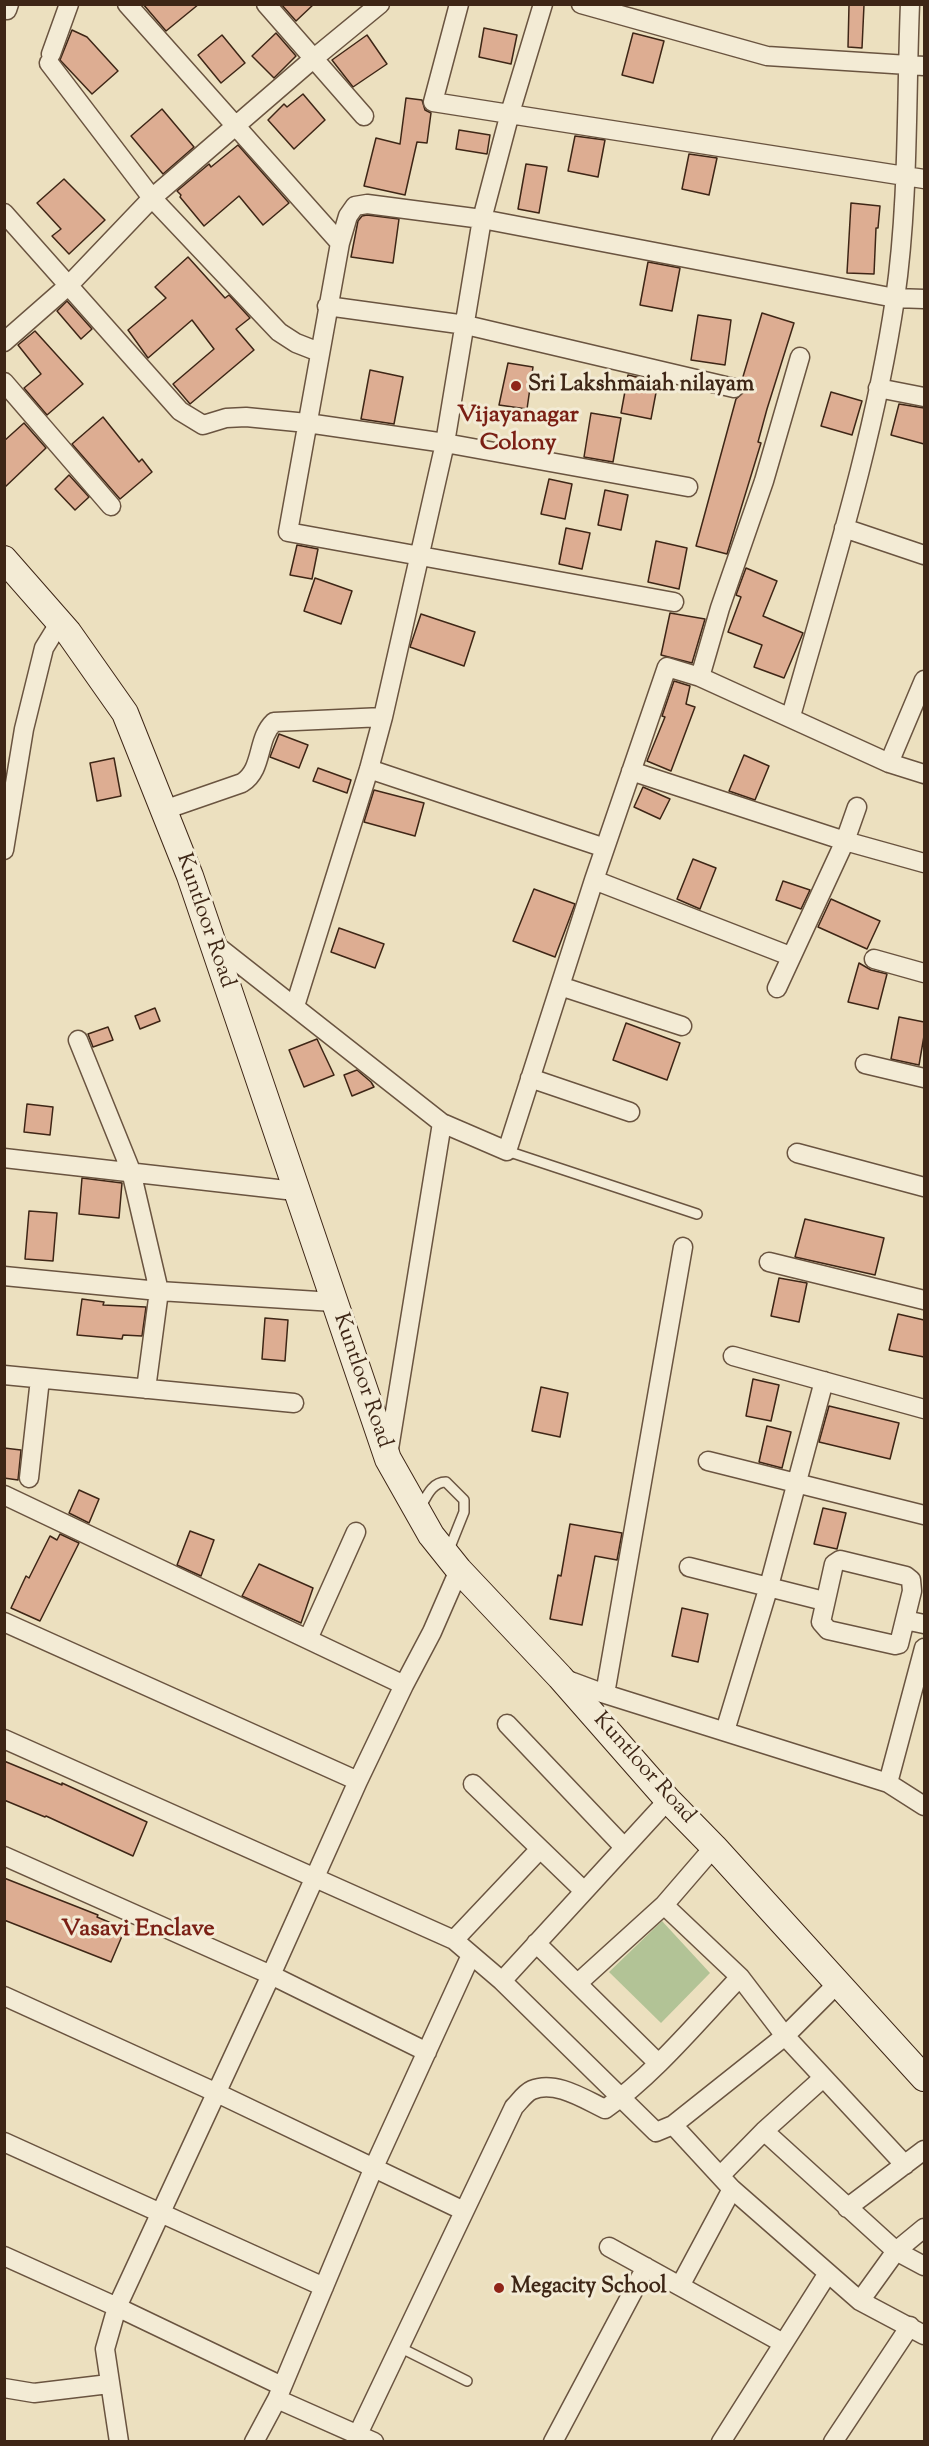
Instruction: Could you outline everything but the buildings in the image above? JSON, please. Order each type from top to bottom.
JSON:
[{"type":"street","points":[[69,4],[50,58],[152,198],[279,332],[296,343],[319,352]]},
{"type":"street","points":[[127,4],[340,243]]},
{"type":"street","points":[[266,4],[364,116]]},
{"type":"street","points":[[4,342],[69,285],[152,198],[313,58],[380,4]]},
{"type":"street","points":[[459,4],[433,102],[905,178],[924,179]]},
{"type":"street","points":[[295,1006],[369,770],[383,717],[446,443],[482,219],[510,113],[543,4]]},
{"type":"street","points":[[581,4],[767,56],[916,65]]},
{"type":"street","points":[[791,716],[867,446],[895,298],[916,65],[910,4]]},
{"type":"street","points":[[674,602],[288,532],[327,306],[340,243],[348,216],[355,206],[367,204],[482,219],[895,298],[924,299]]},
{"type":"street","points":[[4,213],[180,411],[199,424],[208,425],[226,418],[246,417],[307,423],[446,443],[688,486]]},
{"type":"street","points":[[327,306],[466,325],[734,388]]},
{"type":"street","points":[[700,677],[720,608],[764,481],[800,357]]},
{"type":"street","points":[[4,382],[111,506]]},
{"type":"street","points":[[878,388],[924,397]]},
{"type":"street","points":[[844,528],[924,555]]},
{"type":"street","name":"Kuntloor Road","points":[[4,559],[60,622],[125,713],[190,876],[210,941],[388,1460],[431,1535],[668,1800],[714,1847],[924,2078]]},
{"type":"street","points":[[4,850],[24,729],[44,648],[60,622]]},
{"type":"street","points":[[210,941],[442,1123],[507,1151],[594,880],[667,668],[700,677],[791,716],[889,763],[924,774]]},
{"type":"street","points":[[889,763],[924,680]]},
{"type":"street","points":[[164,810],[242,783],[250,778],[256,768],[264,734],[273,722],[383,717]]},
{"type":"street","points":[[369,770],[605,848]]},
{"type":"street","points":[[631,771],[845,841],[924,863]]},
{"type":"street","points":[[777,988],[845,841],[857,807]]},
{"type":"street","points":[[594,880],[790,956]]},
{"type":"street","points":[[874,959],[924,973]]},
{"type":"street","points":[[560,986],[682,1026]]},
{"type":"street","points":[[78,1040],[131,1171],[159,1291],[146,1389]]},
{"type":"street","points":[[865,1064],[924,1078]]},
{"type":"street","points":[[530,1078],[630,1112]]},
{"type":"street","points":[[388,1460],[442,1123]]},
{"type":"street","points":[[797,1153],[924,1187]]},
{"type":"street","points":[[4,1158],[295,1191]]},
{"type":"street","points":[[604,1694],[683,1247]]},
{"type":"street","points":[[769,1262],[924,1300]]},
{"type":"street","points":[[4,1276],[159,1291],[334,1302]]},
{"type":"street","points":[[733,1356],[924,1409]]},
{"type":"street","points":[[4,1376],[294,1404]]},
{"type":"street","points":[[29,1478],[40,1379]]},
{"type":"street","points":[[726,1731],[769,1586],[824,1381]]},
{"type":"street","points":[[708,1461],[924,1515]]},
{"type":"street","points":[[4,1495],[404,1685]]},
{"type":"street","points":[[308,1639],[356,1532]]},
{"type":"street","points":[[840,1560],[846,1561],[906,1576],[911,1580],[912,1591],[906,1620],[901,1639],[895,1645],[823,1627],[821,1622],[834,1564],[840,1560]]},
{"type":"street","points":[[119,2442],[105,2349],[117,2307],[316,1877],[358,1781],[432,1632],[453,1562]]},
{"type":"street","points":[[689,1567],[816,1599]]},
{"type":"street","points":[[906,1620],[924,1624]]},
{"type":"street","points":[[4,1622],[358,1781]]},
{"type":"street","points":[[888,1783],[924,1648]]},
{"type":"street","points":[[560,1677],[604,1694],[888,1783],[924,1806]]},
{"type":"street","points":[[507,1724],[623,1846]]},
{"type":"street","points":[[4,1739],[454,1940],[502,1981],[656,2132],[673,2125],[785,2036],[838,1983]]},
{"type":"street","points":[[473,1784],[584,1891]]},
{"type":"street","points":[[502,1981],[623,1846],[668,1800]]},
{"type":"street","points":[[578,1983],[664,1905],[714,1847]]},
{"type":"street","points":[[454,1940],[540,1849]]},
{"type":"street","points":[[4,1856],[271,1975],[427,2052]]},
{"type":"street","points":[[664,1905],[740,1977],[785,2036],[904,2165]]},
{"type":"street","points":[[536,1943],[658,2063]]},
{"type":"street","points":[[254,2442],[279,2392],[374,2167],[471,1955]]},
{"type":"street","points":[[4,2256],[117,2307],[366,2438],[399,2347],[514,2107],[530,2090],[547,2087],[572,2093],[605,2109],[658,2063],[740,1977]]},
{"type":"street","points":[[4,1996],[217,2092],[464,2211]]},
{"type":"street","points":[[680,2286],[726,2182],[764,2131],[823,2078]]},
{"type":"street","points":[[673,2125],[726,2182],[860,2301],[917,2331],[833,2442]]},
{"type":"street","points":[[764,2131],[896,2251],[924,2266]]},
{"type":"street","points":[[4,2142],[324,2287]]},
{"type":"street","points":[[847,2208],[924,2151]]},
{"type":"street","points":[[860,2301],[896,2251],[924,2228]]},
{"type":"street","points":[[609,2247],[783,2343]]},
{"type":"street","points":[[553,2442],[646,2267]]},
{"type":"street","points":[[721,2442],[828,2273]]},
{"type":"street","points":[[4,2388],[33,2393],[109,2384]]},
{"type":"lane","points":[[507,1151],[697,1214]]},
{"type":"lane","points":[[418,1512],[434,1485],[439,1482],[446,1482],[464,1500],[464,1512],[453,1562]]},
{"type":"lane","points":[[399,2347],[467,2381]]},
{"type":"green space","points":[[662,1921],[710,1973],[661,2023],[609,1972]]},
{"type":"place","name":"Sri Lakshmaiah nilayam","points":[[516,386]]},
{"type":"place","name":"Megacity School","points":[[499,2288]]},
{"type":"district","name":"Vijayanagar Colony","points":[[518,431]]},
{"type":"district","name":"Vasavi Enclave","points":[[138,1931]]}]
